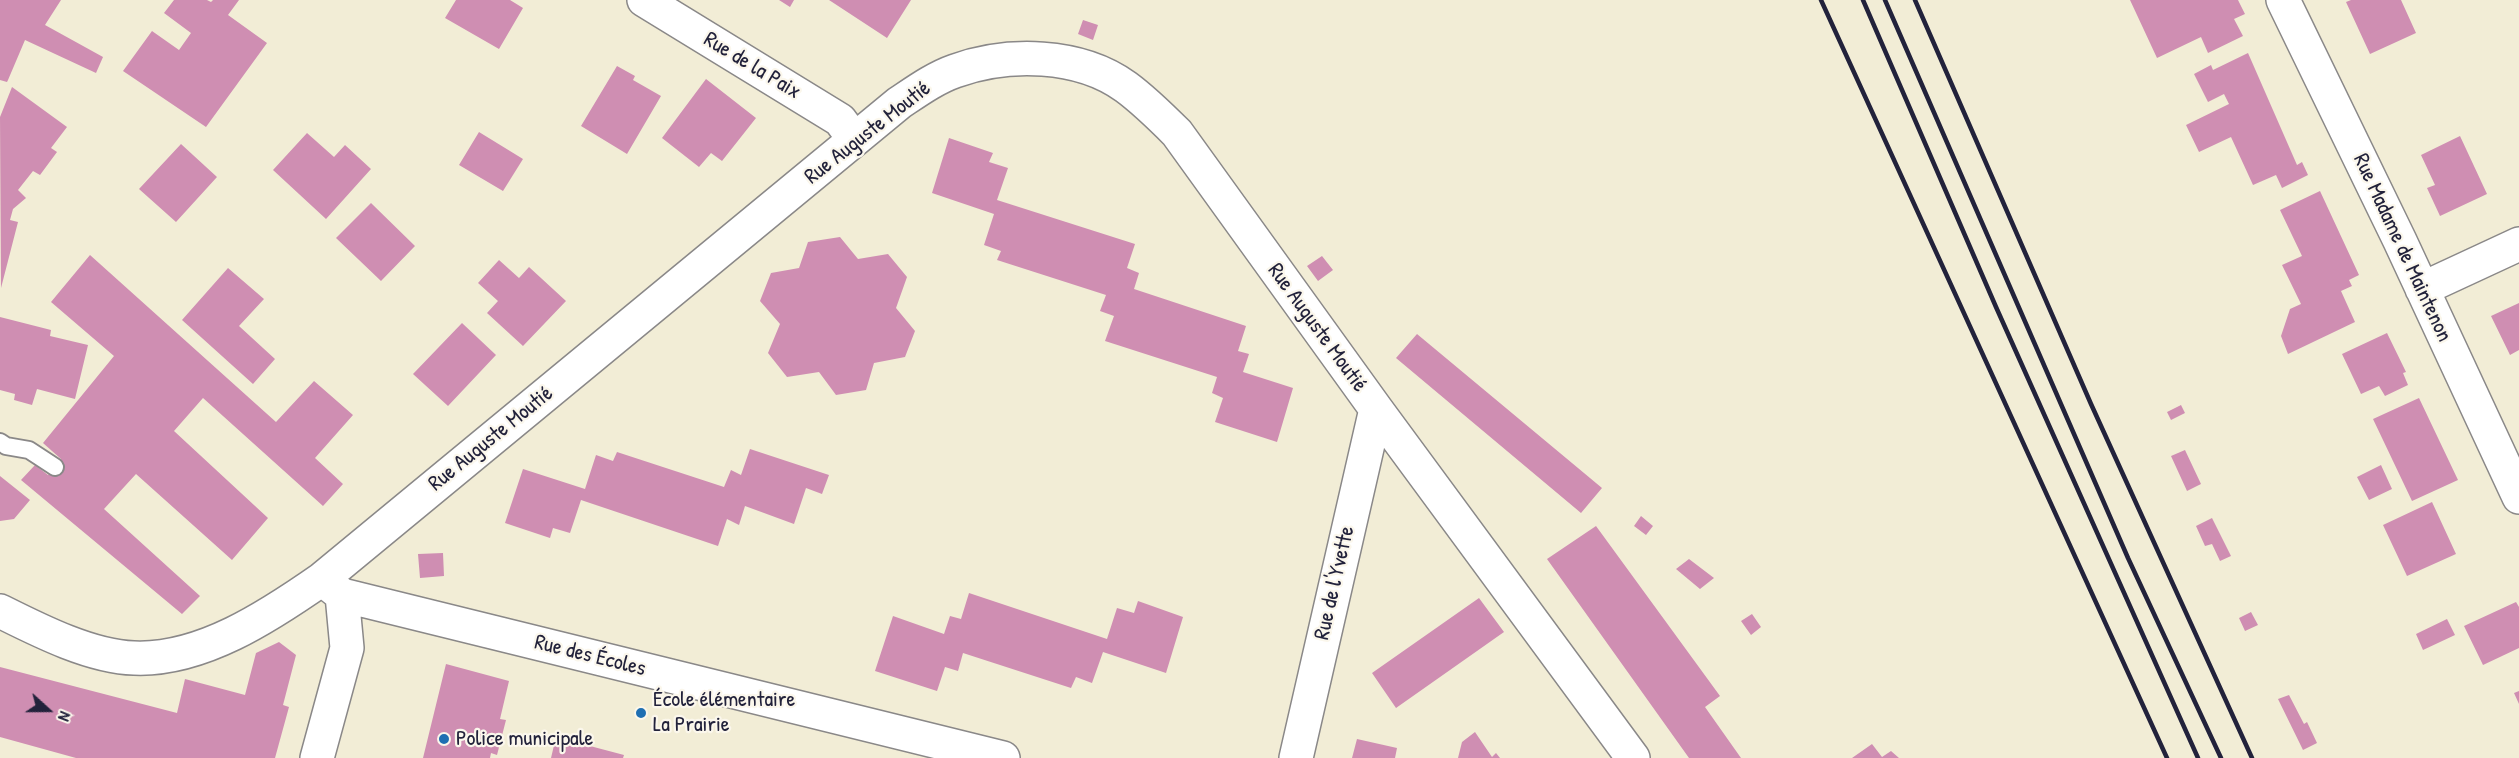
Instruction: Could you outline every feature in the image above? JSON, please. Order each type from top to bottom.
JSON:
[{"type":"street","name":"Rue de la Paix","points":[[644,0],[840,120],[854,140]]},
{"type":"street","name":"Rue Madame de Maintenon","points":[[2283,0],[2519,497]]},
{"type":"street","name":"Rue Auguste Moutié","points":[[0,611],[31,627],[107,654],[151,658],[194,647],[248,627],[332,587],[899,103],[928,84],[954,72],[984,63],[1022,58],[1060,62],[1093,69],[1124,86],[1152,108],[1176,133],[1376,409],[1634,758]]},
{"type":"street","points":[[2422,289],[2519,244]]},
{"type":"street","name":"Rue de l'Yvette","points":[[1296,758],[1376,409]]},
{"type":"street","points":[[317,758],[347,648],[332,587]]},
{"type":"street","name":"Rue des Écoles","points":[[332,587],[990,755]]},
{"type":"lane","points":[[0,441],[6,446],[28,450],[55,467]]},
{"type":"building","points":[[0,0],[61,0],[45,25],[103,57],[96,73],[25,40],[7,82],[0,80]]},
{"type":"building","points":[[174,0],[211,2],[213,0],[239,0],[228,15],[267,43],[206,127],[123,71],[152,31],[179,50],[191,33],[164,13]]},
{"type":"building","points":[[456,0],[510,0],[523,8],[499,49],[445,18]]},
{"type":"building","points":[[779,0],[794,0],[790,7]]},
{"type":"building","points":[[829,0],[911,0],[887,38]]},
{"type":"building","points":[[2130,0],[2238,0],[2245,14],[2234,19],[2243,36],[2208,53],[2201,37],[2157,58]]},
{"type":"building","points":[[2351,0],[2401,0],[2416,33],[2370,54],[2346,2]]},
{"type":"building","points":[[1083,20],[1098,25],[1093,40],[1078,34]]},
{"type":"building","points":[[2248,53],[2297,165],[2302,162],[2308,175],[2282,188],[2276,175],[2253,185],[2231,137],[2199,152],[2186,125],[2229,104],[2224,94],[2208,102],[2194,74],[2211,65],[2213,70]]},
{"type":"building","points":[[617,66],[635,76],[633,80],[661,96],[627,154],[581,126]]},
{"type":"building","points":[[706,79],[756,118],[722,161],[711,153],[699,167],[662,138]]},
{"type":"building","points":[[12,87],[67,127],[51,148],[57,152],[40,175],[33,171],[18,190],[26,198],[13,209],[10,220],[18,222],[1,288],[0,117]]},
{"type":"building","points":[[479,132],[523,159],[503,191],[459,165]]},
{"type":"building","points":[[307,133],[334,157],[345,145],[371,169],[326,219],[273,170]]},
{"type":"building","points":[[2460,136],[2487,194],[2440,216],[2427,188],[2435,185],[2421,155]]},
{"type":"building","points":[[949,138],[993,153],[989,162],[1008,168],[997,200],[1135,244],[1127,268],[1139,273],[1134,289],[1246,326],[1238,351],[1249,354],[1243,372],[1293,388],[1277,442],[1215,422],[1223,398],[1212,393],[1217,377],[1105,341],[1114,316],[1100,311],[1106,295],[997,260],[1001,251],[984,245],[994,214],[932,193]]},
{"type":"building","points":[[181,144],[217,177],[176,222],[139,189]]},
{"type":"building","points":[[2320,191],[2359,275],[2349,280],[2352,286],[2341,291],[2355,322],[2288,354],[2281,336],[2290,309],[2301,304],[2282,265],[2302,256],[2280,210]]},
{"type":"building","points":[[371,203],[415,246],[381,281],[336,238]]},
{"type":"building","points":[[840,237],[858,259],[888,254],[907,277],[896,308],[915,331],[905,357],[874,363],[866,390],[836,395],[819,372],[787,377],[768,353],[780,324],[760,301],[771,273],[799,268],[808,242]]},
{"type":"building","points":[[90,255],[276,422],[314,381],[353,415],[315,458],[343,484],[323,506],[203,398],[174,431],[268,518],[232,560],[136,474],[104,509],[200,596],[182,614],[21,480],[35,465],[48,475],[61,459],[43,443],[114,356],[51,302]]},
{"type":"building","points":[[1322,256],[1333,270],[1318,281],[1307,266]]},
{"type":"building","points":[[499,260],[519,278],[529,267],[566,301],[523,346],[487,313],[498,301],[478,283]]},
{"type":"building","points":[[228,268],[264,299],[239,326],[275,359],[253,384],[182,320]]},
{"type":"building","points":[[2519,303],[2519,350],[2510,355],[2491,316]]},
{"type":"building","points":[[0,317],[51,330],[50,336],[88,345],[75,399],[37,389],[32,405],[14,400],[15,394],[0,390]]},
{"type":"building","points":[[462,323],[496,355],[448,406],[413,374]]},
{"type":"building","points":[[2387,333],[2406,372],[2403,373],[2408,385],[2385,396],[2379,386],[2361,394],[2342,354]]},
{"type":"building","points":[[1417,334],[1602,488],[1581,513],[1396,358]]},
{"type":"building","points":[[2419,398],[2458,480],[2412,501],[2373,419]]},
{"type":"building","points":[[2181,405],[2185,413],[2171,420],[2167,412]]},
{"type":"building","points":[[750,449],[829,475],[822,494],[806,488],[794,524],[745,506],[739,525],[727,519],[718,546],[581,500],[570,533],[553,528],[550,538],[505,523],[523,469],[585,489],[596,455],[613,461],[617,452],[724,487],[731,470],[741,475]]},
{"type":"building","points":[[2185,450],[2201,484],[2187,491],[2171,456]]},
{"type":"building","points":[[2381,465],[2392,489],[2369,500],[2357,477]]},
{"type":"building","points":[[0,476],[30,500],[14,519],[0,521]]},
{"type":"building","points":[[2432,502],[2456,554],[2407,576],[2383,525]]},
{"type":"building","points":[[1641,516],[1653,526],[1646,535],[1634,526]]},
{"type":"building","points":[[2212,518],[2231,556],[2220,561],[2212,544],[2205,546],[2196,526]]},
{"type":"building","points":[[1596,526],[1720,696],[1705,707],[1741,758],[1689,758],[1547,559]]},
{"type":"building","points":[[443,553],[444,576],[420,578],[418,554]]},
{"type":"building","points":[[1689,559],[1714,578],[1700,589],[1676,569]]},
{"type":"building","points":[[969,593],[1107,639],[1117,608],[1134,613],[1138,601],[1183,617],[1166,673],[1103,652],[1092,683],[1076,677],[1071,688],[963,653],[958,671],[945,667],[937,691],[875,671],[893,616],[944,634],[950,616],[961,619]]},
{"type":"building","points":[[1479,598],[1504,632],[1396,708],[1372,673]]},
{"type":"building","points":[[2516,602],[2519,607],[2519,648],[2483,665],[2464,626]]},
{"type":"building","points":[[2251,612],[2258,625],[2245,631],[2239,618]]},
{"type":"building","points":[[1752,614],[1761,627],[1751,635],[1741,621]]},
{"type":"building","points":[[2447,619],[2455,635],[2423,650],[2416,634]]},
{"type":"building","points":[[279,642],[296,655],[283,705],[289,707],[275,758],[76,758],[0,737],[0,667],[177,713],[185,679],[245,695],[256,653]]},
{"type":"building","points":[[446,664],[509,681],[500,719],[506,720],[497,755],[491,753],[490,758],[423,758]]},
{"type":"building","points":[[2519,691],[2519,704],[2514,693]]},
{"type":"building","points":[[2289,695],[2304,724],[2307,722],[2317,743],[2303,750],[2278,699]]},
{"type":"building","points":[[1475,732],[1492,757],[1496,753],[1500,758],[1458,758],[1462,742]]},
{"type":"building","points":[[556,737],[624,755],[623,758],[551,758]]},
{"type":"building","points":[[1357,739],[1397,748],[1395,758],[1352,758]]},
{"type":"building","points":[[1872,744],[1882,757],[1891,751],[1899,758],[1852,758]]},
{"type":"railway","points":[[1821,0],[2167,758]]},
{"type":"railway","points":[[1863,0],[1996,307],[2198,758]]},
{"type":"railway","points":[[1885,0],[2128,558],[2221,758]]},
{"type":"railway","points":[[1915,0],[2091,404],[2252,758]]},
{"type":"place","name":"École élémentaire La Prairie","points":[[641,713]]},
{"type":"place","name":"Police municipale","points":[[444,739]]}]
